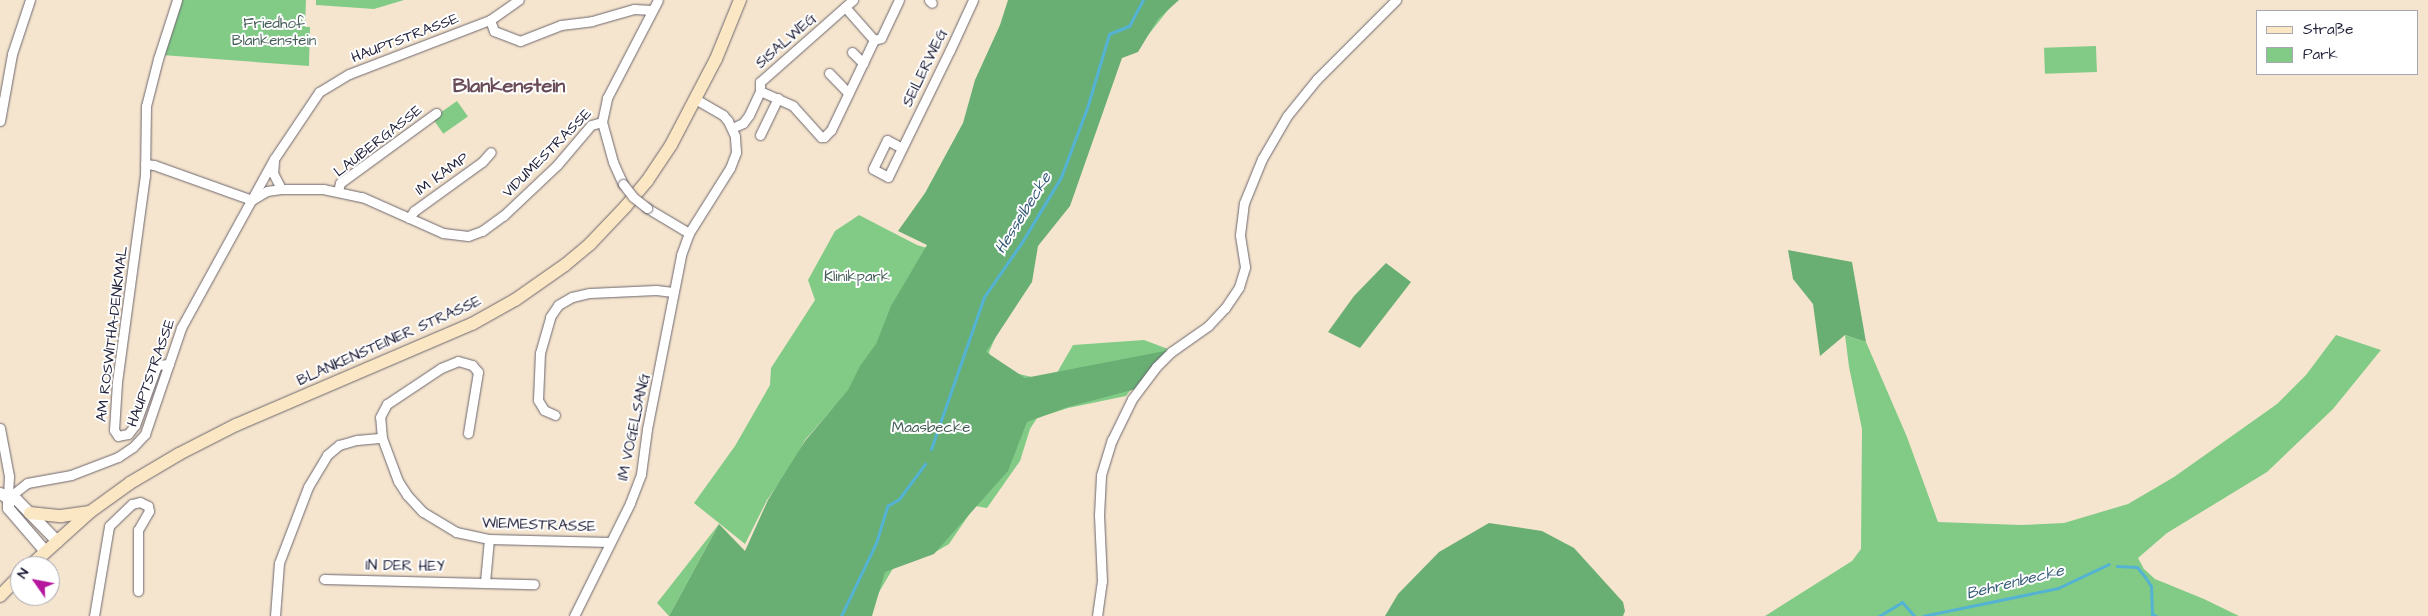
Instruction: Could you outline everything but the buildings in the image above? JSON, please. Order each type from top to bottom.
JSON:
[{"type":"main road","name":"BLANKENSTEINER STRASSE","points":[[41,556],[90,512],[130,483],[205,440],[236,425],[449,335],[494,313],[537,286],[590,244],[647,182],[697,100],[740,0]]},
{"type":"main road","points":[[30,513],[61,516],[90,512]]},
{"type":"main road","points":[[0,596],[10,586]]},
{"type":"street","points":[[0,120],[12,54],[30,0]]},
{"type":"street","name":"AM ROSWITHA-DENKMAL","points":[[169,364],[157,365],[134,425],[128,434],[118,436],[114,430],[117,382],[145,164],[145,125],[149,88],[177,0]]},
{"type":"street","name":"HAUPTSTRASSE","points":[[4,496],[27,483],[71,475],[118,457],[134,447],[145,434],[152,419],[180,328],[274,159],[312,101],[329,85],[349,74],[490,20],[519,0]]},
{"type":"street","name":"VIDUMESTRASSE","points":[[252,200],[267,191],[281,189],[310,188],[338,191],[369,200],[443,233],[468,236],[482,231],[503,216],[557,165],[591,125],[602,122],[607,98],[658,0]]},
{"type":"street","name":"SISALWEG","points":[[760,86],[853,0]]},
{"type":"street","points":[[697,100],[723,116],[732,128],[746,119],[760,86],[793,106],[821,137],[824,137],[831,130],[874,40],[881,38],[899,0]]},
{"type":"street","name":"SEILERWEG","points":[[902,148],[973,0]]},
{"type":"street","points":[[1096,616],[1102,581],[1099,515],[1101,475],[1112,440],[1132,399],[1156,367],[1171,352],[1208,326],[1225,308],[1239,287],[1246,267],[1240,235],[1244,203],[1262,158],[1286,116],[1318,78],[1396,0]]},
{"type":"street","points":[[846,7],[874,40]]},
{"type":"street","points":[[490,20],[494,31],[520,41],[561,25],[592,21],[634,9],[652,10]]},
{"type":"street","points":[[852,52],[863,63]]},
{"type":"street","points":[[829,73],[848,93]]},
{"type":"street","points":[[760,135],[778,98]]},
{"type":"street","name":"LAUBERGASSE","points":[[338,191],[340,183],[436,113]]},
{"type":"street","points":[[602,122],[613,162],[623,184],[633,197],[647,208],[689,233]]},
{"type":"street","name":"IM VOGELSANG","points":[[574,616],[641,474],[679,263],[689,233],[735,159],[736,141],[732,128]]},
{"type":"street","name":"IM KAMP","points":[[409,218],[414,211],[482,162],[491,152]]},
{"type":"street","points":[[274,159],[273,173],[281,189]]},
{"type":"street","points":[[145,164],[154,165],[252,200]]},
{"type":"street","points":[[555,415],[544,410],[538,400],[540,353],[550,318],[558,305],[572,296],[590,293],[656,290],[673,292]]},
{"type":"street","points":[[275,616],[279,563],[308,487],[322,461],[339,445],[357,440],[382,438],[380,417],[387,404],[441,368],[458,361],[472,365],[478,372],[468,433]]},
{"type":"street","points":[[0,428],[9,476],[4,496],[8,508],[45,552]]},
{"type":"street","name":"WIEMESTRASSE","points":[[382,438],[402,489],[423,512],[456,532],[489,539],[610,542]]},
{"type":"street","points":[[4,496],[16,499],[56,541]]},
{"type":"street","points":[[94,616],[108,526],[132,504],[140,502],[148,506],[149,510],[138,530],[138,591]]},
{"type":"street","points":[[485,582],[489,539]]},
{"type":"street","name":"IN DER HEY","points":[[324,579],[534,584]]},
{"type":"green space","name":"Friedhof Blankenstein","points":[[181,0],[306,0],[305,27],[310,27],[309,66],[162,55]]},
{"type":"green space","points":[[316,0],[404,0],[374,9],[316,5]]},
{"type":"green space","name":"Maasbecke","points":[[1008,0],[1179,0],[1158,19],[1138,52],[1122,58],[1070,206],[1038,246],[1032,282],[986,352],[1025,378],[1170,350],[1136,389],[1068,407],[1027,422],[1008,471],[934,554],[885,572],[872,616],[669,616],[719,524],[745,551],[768,500],[805,441],[848,390],[860,366],[876,344],[891,306],[927,245],[898,231],[925,193],[963,123],[975,80],[1000,25]]},
{"type":"green space","name":"Maasbecke","points":[[1176,0],[1141,44],[1123,50],[989,352],[992,361],[1007,371],[1040,379],[1054,378],[1073,345],[1144,340],[1168,349],[1147,368],[1126,396],[1068,408],[1037,418],[1030,429],[1020,461],[987,508],[975,506],[949,544],[932,554],[895,565],[872,604],[848,391],[805,440],[790,468],[767,500],[745,544],[694,503],[735,446],[770,385],[771,368],[815,300],[808,280],[835,231],[859,215],[917,245],[940,252],[994,168]]},
{"type":"green space","points":[[2096,46],[2097,72],[2045,74],[2044,48]]},
{"type":"green space","points":[[457,101],[468,117],[443,134],[432,118]]},
{"type":"green space","points":[[1788,250],[1852,262],[1866,342],[1845,335],[1820,356],[1813,304],[1793,279]]},
{"type":"green space","points":[[1386,263],[1411,282],[1360,348],[1328,332],[1354,296]]},
{"type":"green space","points":[[1845,335],[1866,342],[1907,437],[1938,522],[2021,525],[2064,523],[2128,504],[2174,477],[2277,404],[2306,375],[2336,335],[2381,350],[2333,409],[2267,472],[2167,533],[2138,558],[2144,569],[2155,579],[2239,616],[1765,616],[1852,561],[1861,549],[1862,429],[1849,367]]},
{"type":"green space","points":[[1489,523],[1542,531],[1574,548],[1623,602],[1625,611],[1623,616],[1385,616],[1398,594],[1439,552]]},
{"type":"green space","points":[[719,524],[669,616],[657,603]]},
{"type":"waterway","name":"Hesselbecke","points":[[931,449],[984,297],[1022,242],[1061,177],[1087,108],[1109,34],[1129,26],[1143,0]]},
{"type":"waterway","name":"Hesselbecke","points":[[841,616],[876,543],[887,506],[899,499],[925,464]]},
{"type":"waterway","name":"Behrenbecke","points":[[1923,616],[2058,588],[2109,564]]},
{"type":"waterway","name":"Behrenbecke","points":[[2117,566],[2137,567],[2145,577],[2151,586],[2152,614],[2156,616]]},
{"type":"waterway","name":"Behrenbecke","points":[[1879,616],[1902,602],[1914,616]]},
{"type":"district","name":"Blankenstein","points":[[509,86]]},
{"type":"park label","name":"Klinikpark","points":[[857,277]]}]
